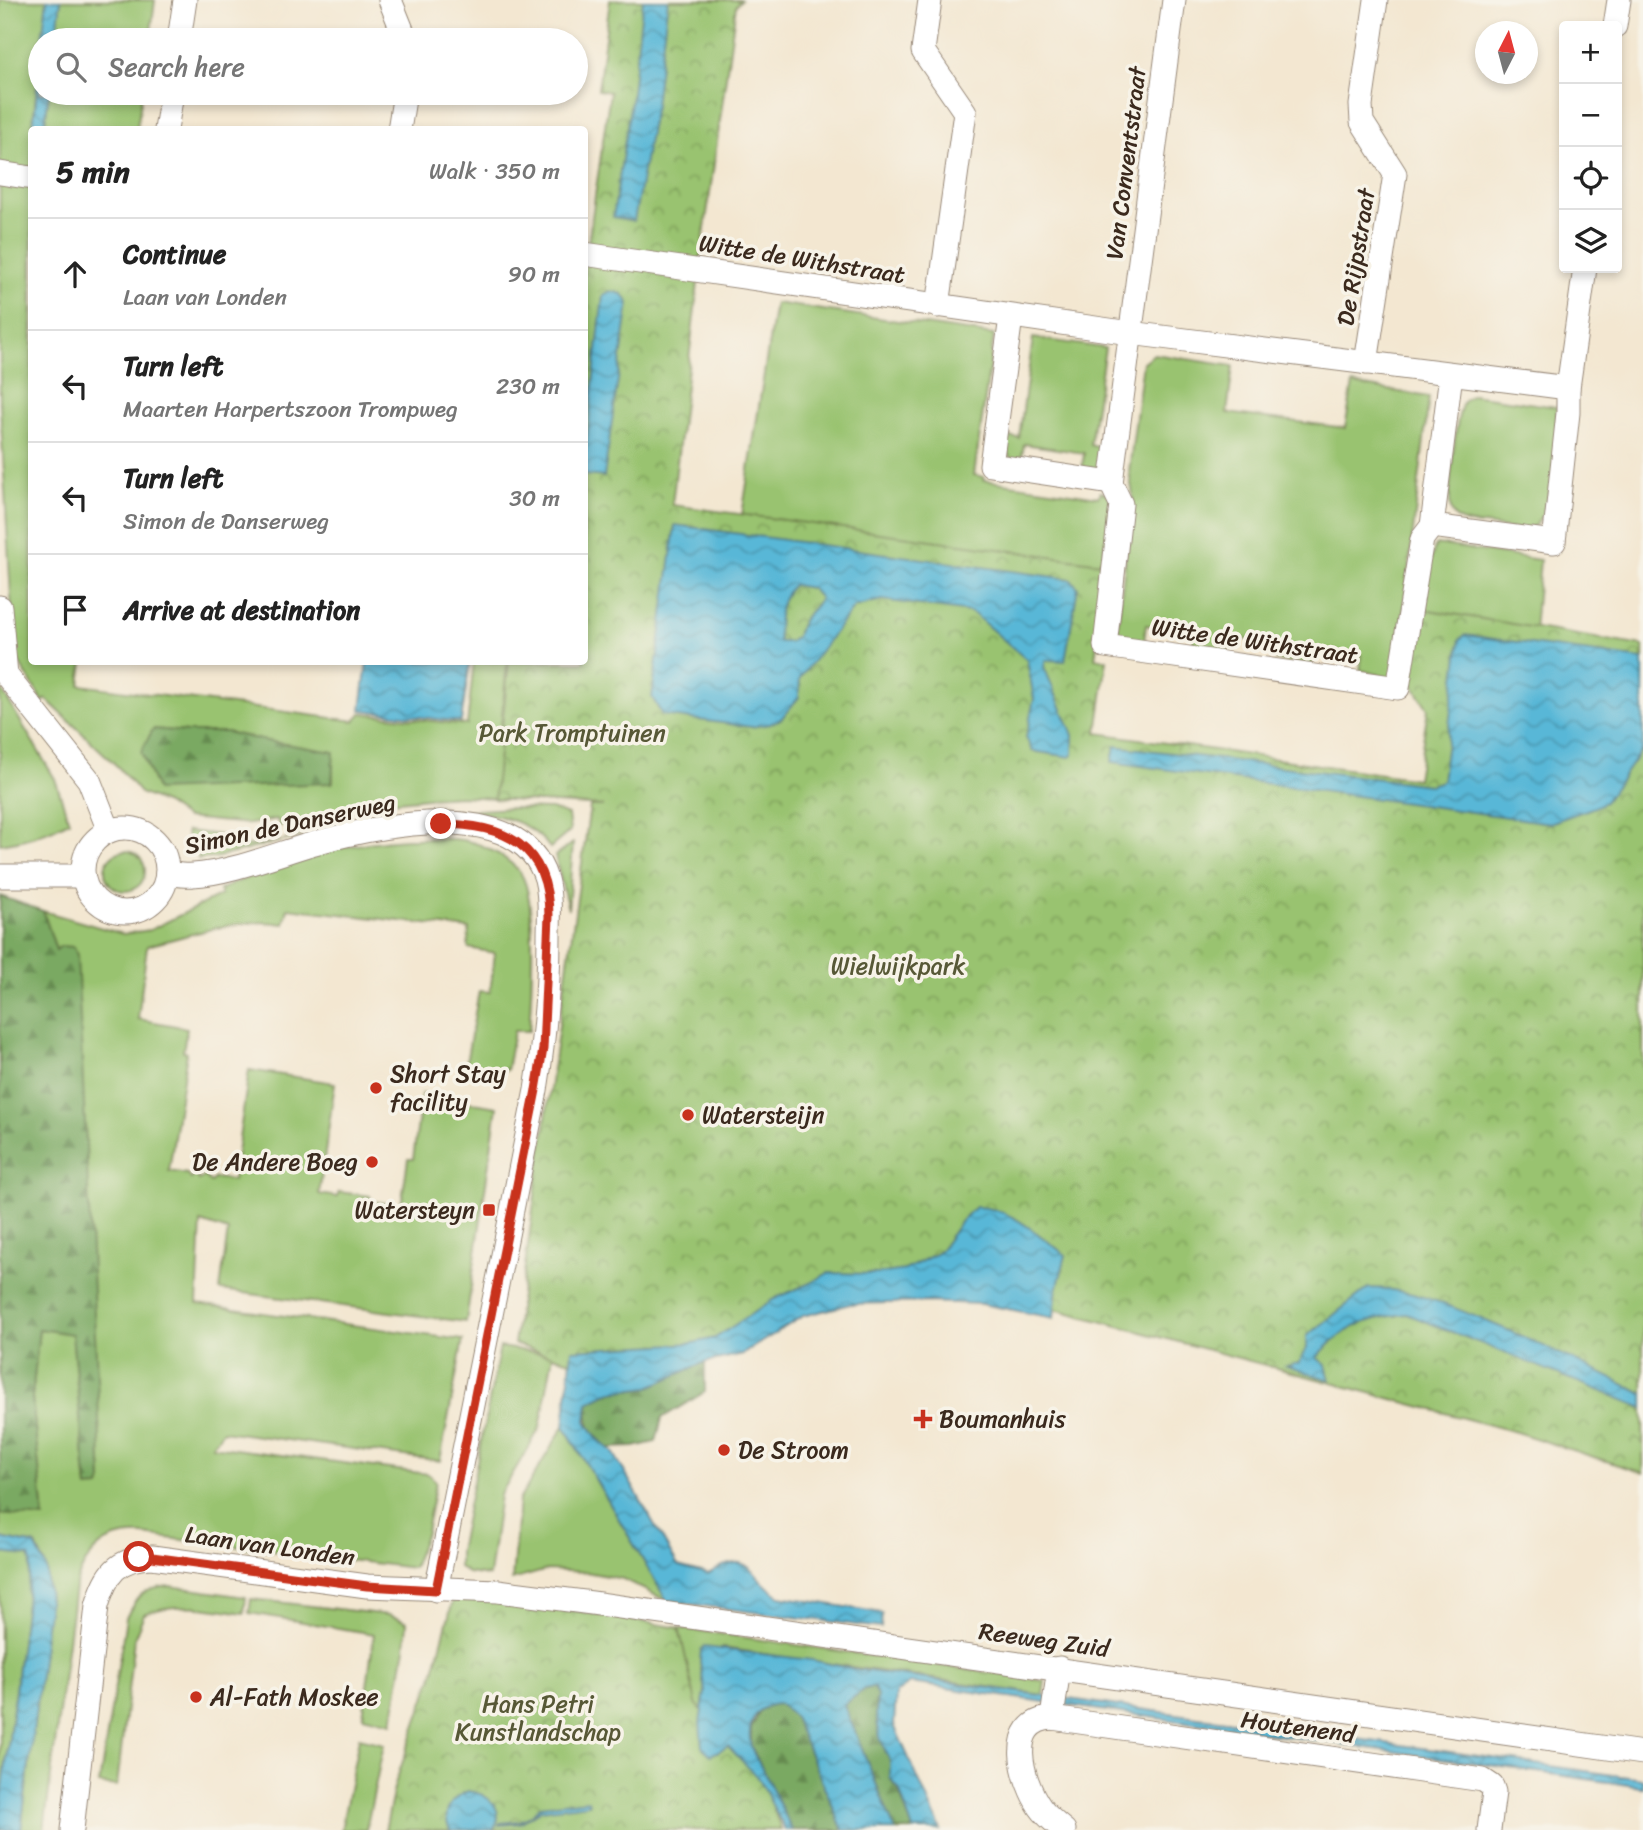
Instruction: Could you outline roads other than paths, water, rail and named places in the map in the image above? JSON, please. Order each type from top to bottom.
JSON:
[{"type":"street","points":[[182,28],[185,0]]},
{"type":"street","points":[[390,0],[401,28]]},
{"type":"street","points":[[930,0],[923,51],[965,112],[938,306]]},
{"type":"street","name":"Van Conventstraat","points":[[1130,333],[1174,0]]},
{"type":"street","name":"De Rijpstraat","points":[[1366,363],[1395,174],[1362,122],[1361,105],[1376,0]]},
{"type":"street","points":[[1616,21],[1619,0]]},
{"type":"street","points":[[167,126],[170,105]]},
{"type":"street","points":[[400,126],[403,105]]},
{"type":"street","points":[[0,173],[28,177]]},
{"type":"street","name":"Witte de Withstraat","points":[[588,255],[1011,317],[1568,388]]},
{"type":"street","points":[[1432,526],[1554,542],[1568,413],[1568,388],[1584,273]]},
{"type":"street","points":[[1011,317],[991,465],[1111,483]]},
{"type":"street","name":"Witte de Withstraat","points":[[1130,333],[1111,483],[1121,504],[1105,646],[1398,688],[1422,539],[1432,526],[1451,374]]},
{"type":"street","points":[[0,607],[6,675],[89,780],[109,831]]},
{"type":"street","name":"Simon de Danserweg","points":[[167,873],[193,876],[215,872],[385,826],[441,824],[478,825],[500,832],[525,848],[538,863],[545,879],[549,898],[549,957],[543,1049],[513,1216],[436,1590]]},
{"type":"street","points":[[130,828],[149,836],[163,853],[167,873],[162,889],[152,902],[138,910],[122,912],[99,904],[88,891],[83,876],[83,862],[88,849],[97,839],[109,831],[130,828]]},
{"type":"street","points":[[0,876],[83,876]]},
{"type":"street","name":"Laan van Londen","points":[[72,1830],[97,1606],[102,1587],[115,1568],[139,1557],[152,1557],[367,1586],[436,1590]]},
{"type":"street","name":"Reeweg Zuid","points":[[436,1590],[498,1591],[1058,1676],[1643,1752]]},
{"type":"street","points":[[1058,1676],[1052,1718],[1041,1719],[1027,1728],[1021,1742],[1025,1774],[1040,1808],[1063,1830]]},
{"type":"street","name":"Houtenend","points":[[1052,1718],[1483,1780],[1492,1786],[1494,1792],[1489,1830]]},
{"type":"water","points":[[47,0],[61,0],[58,28],[44,28]]},
{"type":"water","points":[[643,0],[668,0],[655,105],[634,221],[613,217]]},
{"type":"water","points":[[35,105],[47,105],[44,126],[33,126]]},
{"type":"water","points":[[611,291],[622,294],[629,303],[604,477],[588,475],[588,428],[603,295]]},
{"type":"water","points":[[675,525],[1070,579],[1078,587],[1065,661],[1046,660],[1044,667],[1073,735],[1073,754],[1070,757],[1032,751],[1026,737],[1034,699],[1027,660],[970,612],[882,600],[854,607],[800,678],[799,697],[781,719],[770,724],[751,727],[662,715],[652,697]],"holes":[[[793,585],[811,588],[820,598],[805,617],[794,638],[790,642],[779,642],[778,627],[784,597]]]},
{"type":"water","points":[[1465,635],[1643,659],[1643,748],[1605,802],[1550,823],[1112,762],[1115,746],[1429,785],[1442,781],[1460,639]]},
{"type":"water","points":[[367,665],[470,665],[461,722],[361,710]]},
{"type":"water","points":[[975,1207],[1000,1211],[1012,1217],[1066,1255],[1056,1294],[1054,1318],[982,1304],[850,1304],[803,1316],[742,1354],[703,1363],[649,1387],[610,1392],[588,1403],[586,1421],[597,1438],[613,1452],[678,1566],[708,1574],[723,1566],[742,1564],[749,1567],[780,1596],[882,1613],[881,1628],[667,1601],[564,1426],[572,1350],[693,1343],[715,1338],[774,1299],[828,1273],[877,1274],[905,1270],[939,1252],[961,1221]]},
{"type":"water","points":[[1368,1288],[1428,1298],[1526,1338],[1643,1394],[1643,1408],[1407,1314],[1368,1321],[1336,1339],[1317,1358],[1326,1365],[1330,1380],[1286,1366],[1299,1363],[1307,1348],[1307,1336]]},
{"type":"water","points":[[0,1538],[35,1545],[46,1567],[49,1602],[21,1830],[0,1830],[0,1811],[31,1563],[29,1556],[0,1553]]},
{"type":"water","points":[[704,1647],[812,1660],[854,1669],[1643,1779],[1643,1787],[910,1683],[896,1693],[894,1725],[941,1830],[913,1830],[899,1789],[890,1778],[890,1761],[880,1738],[874,1687],[864,1689],[844,1705],[895,1830],[843,1830],[794,1717],[780,1704],[759,1711],[752,1723],[750,1738],[753,1752],[792,1830],[785,1830],[759,1779],[728,1746],[711,1755],[702,1747],[700,1723],[705,1692],[700,1662],[701,1650]]},
{"type":"water","points":[[468,1791],[482,1795],[497,1809],[497,1823],[493,1830],[450,1830],[447,1823],[449,1806]]},
{"type":"water","points":[[588,1800],[589,1804],[541,1810],[520,1823],[499,1825],[531,1816],[540,1806]]},
{"type":"place","name":"Short Stay facility","points":[[376,1088]]},
{"type":"place","name":"Watersteijn","points":[[688,1115]]},
{"type":"place","name":"De Andere Boeg","points":[[372,1162]]},
{"type":"place","name":"Watersteyn","points":[[489,1210]]},
{"type":"place","name":"Boumanhuis","points":[[923,1419]]},
{"type":"place","name":"De Stroom","points":[[724,1450]]},
{"type":"place","name":"Al-Fath Moskee","points":[[196,1697]]},
{"type":"park label","name":"Park Tromptuinen","points":[[572,733]]},
{"type":"park label","name":"Wielwijkpark","points":[[898,966]]},
{"type":"park label","name":"Hans Petri Kunstlandschap","points":[[538,1718]]}]
